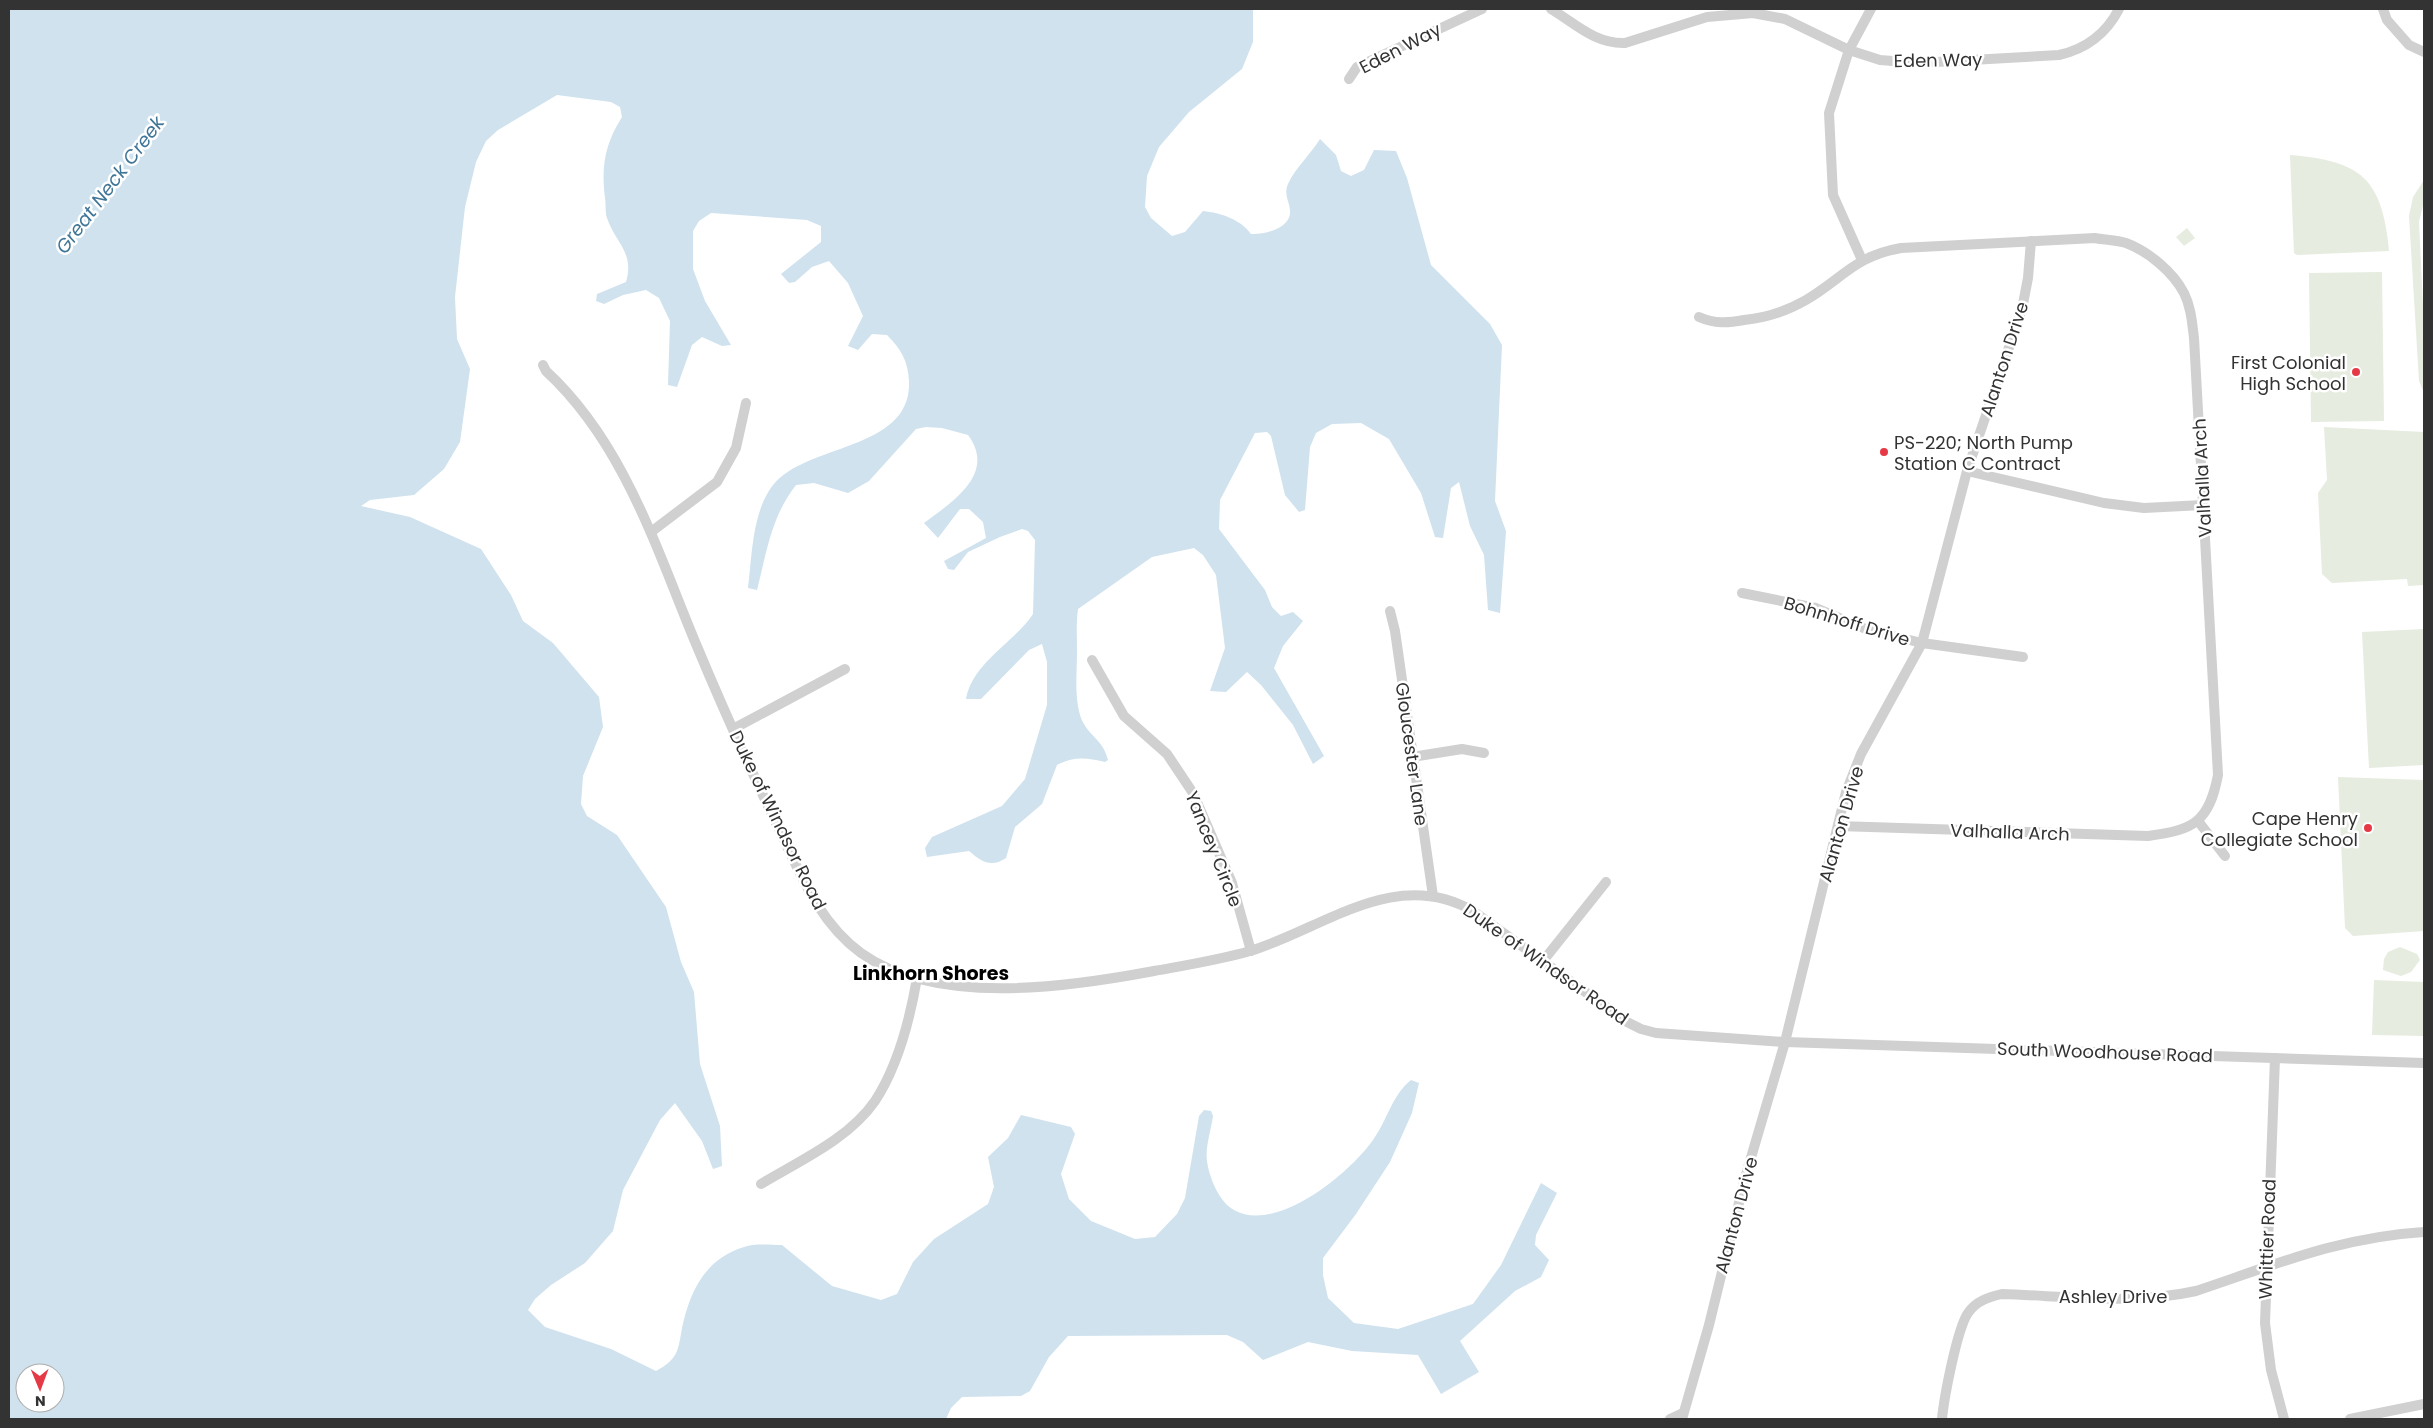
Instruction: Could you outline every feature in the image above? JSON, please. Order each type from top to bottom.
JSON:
[{"type":"street","name":"Eden Way","points":[[1349,79],[1356,67],[1482,9]]},
{"type":"street","name":"Eden Way","points":[[1552,9],[1590,35],[1606,42],[1625,43],[1715,15],[1753,13],[1785,19],[1848,50],[1897,63],[2058,55],[2071,52],[2092,42],[2106,29],[2119,9]]},
{"type":"street","points":[[1862,260],[1833,194],[1829,113],[1848,50],[1872,9]]},
{"type":"street","points":[[2383,9],[2387,20],[2408,46],[2424,52]]},
{"type":"street","name":"Valhalla Arch","points":[[1700,317],[1711,322],[1726,323],[1756,319],[1788,310],[1806,300],[1862,260],[1880,252],[1901,248],[2095,238],[2126,243],[2146,253],[2164,268],[2183,292],[2190,311],[2194,338],[2218,775],[2214,799],[2198,821],[2179,832],[2148,836],[1838,826]]},
{"type":"street","name":"Alanton Drive","points":[[1682,1416],[1709,1325],[1745,1178],[1785,1042],[1846,792],[1862,754],[1922,643],[1967,471],[2022,309],[2028,278],[2031,240]]},
{"type":"street","name":"Duke of Windsor Road","points":[[543,365],[578,404],[596,429],[618,466],[651,532],[733,729],[814,902],[836,931],[859,952],[889,969],[917,978],[960,986],[1052,986],[1131,976],[1218,960],[1251,950],[1286,938],[1366,902],[1410,896],[1433,896],[1452,900],[1472,911],[1627,1022],[1641,1029],[1656,1033],[1785,1042]]},
{"type":"street","points":[[651,532],[717,482],[736,448],[746,403]]},
{"type":"street","points":[[1967,471],[2104,503],[2144,508],[2203,505]]},
{"type":"street","name":"Bohnhoff Drive","points":[[1742,593],[1816,608],[1868,630],[1922,643],[2023,657]]},
{"type":"street","name":"Gloucester Lane","points":[[1390,611],[1395,631],[1433,896]]},
{"type":"street","name":"Yancey Circle","points":[[1092,660],[1124,716],[1167,754],[1193,793],[1232,883],[1251,950]]},
{"type":"street","points":[[733,729],[845,670]]},
{"type":"street","points":[[1412,757],[1462,749],[1484,753]]},
{"type":"street","points":[[2198,821],[2225,856]]},
{"type":"street","points":[[1543,961],[1606,882]]},
{"type":"street","points":[[760,1184],[833,1140],[874,1102],[888,1076],[903,1035],[917,978]]},
{"type":"street","name":"South Woodhouse Road","points":[[1785,1042],[2424,1063]]},
{"type":"street","name":"Whittier Road","points":[[2275,1058],[2266,1268],[2266,1342],[2284,1419]]},
{"type":"street","name":"Ashley Drive","points":[[1942,1419],[1960,1333],[1967,1314],[1983,1300],[2002,1294],[2127,1298],[2175,1296],[2196,1292],[2331,1246],[2365,1238],[2424,1232]]},
{"type":"street","points":[[2350,1419],[2424,1404]]},
{"type":"street","points":[[1670,1419],[1682,1416]]},
{"type":"shaded area","points":[[2290,155],[2334,162],[2351,169],[2364,178],[2381,206],[2389,251],[2297,255],[2294,253]]},
{"type":"shaded area","points":[[2424,180],[2424,201],[2419,222],[2424,327],[2424,393],[2419,381],[2409,216],[2413,197]]},
{"type":"shaded area","points":[[2187,228],[2195,238],[2184,246],[2176,237]]},
{"type":"shaded area","points":[[2382,272],[2384,421],[2311,422],[2309,273]]},
{"type":"shaded area","points":[[2324,427],[2424,432],[2424,585],[2408,586],[2407,579],[2332,583],[2322,574],[2318,493],[2327,480]]},
{"type":"shaded area","points":[[2424,629],[2424,765],[2369,768],[2362,632]]},
{"type":"shaded area","points":[[2338,777],[2424,780],[2424,931],[2353,936],[2345,928]]},
{"type":"shaded area","points":[[2400,947],[2417,954],[2420,960],[2411,972],[2401,976],[2383,970],[2384,959],[2388,952]]},
{"type":"shaded area","points":[[2374,980],[2424,982],[2424,1036],[2372,1035]]},
{"type":"water","name":"Great Neck Creek","points":[[9,9],[1253,9],[1253,42],[1242,69],[1189,112],[1159,147],[1147,176],[1145,207],[1151,218],[1172,236],[1185,232],[1203,211],[1217,213],[1230,218],[1241,224],[1251,234],[1268,232],[1285,224],[1288,219],[1290,210],[1286,192],[1288,184],[1320,139],[1336,155],[1341,171],[1351,176],[1364,170],[1374,150],[1396,151],[1407,178],[1431,265],[1490,324],[1502,345],[1495,501],[1506,531],[1500,613],[1488,610],[1484,555],[1470,526],[1459,482],[1451,488],[1443,538],[1435,537],[1421,493],[1389,439],[1361,423],[1332,424],[1316,433],[1310,447],[1305,510],[1299,512],[1285,495],[1271,436],[1267,432],[1255,433],[1220,500],[1219,529],[1265,590],[1272,607],[1281,616],[1293,612],[1303,621],[1283,646],[1274,668],[1324,756],[1313,764],[1293,725],[1261,685],[1247,672],[1226,692],[1210,691],[1225,648],[1216,575],[1203,555],[1194,548],[1152,557],[1078,609],[1077,702],[1084,724],[1103,747],[1108,760],[1105,762],[1075,759],[1057,765],[1042,804],[1015,827],[1006,858],[996,863],[982,861],[969,851],[927,857],[925,848],[932,837],[1002,806],[1025,779],[1047,705],[1047,662],[1042,644],[1029,650],[981,699],[966,699],[970,686],[985,663],[1016,634],[1033,614],[1035,540],[1028,531],[1022,529],[968,552],[954,570],[948,569],[944,561],[986,538],[983,522],[969,509],[960,509],[938,538],[924,523],[958,496],[974,474],[977,462],[976,449],[968,435],[942,428],[926,427],[916,429],[869,481],[848,493],[814,483],[796,485],[775,522],[757,590],[748,588],[757,521],[766,496],[773,485],[788,471],[876,434],[894,421],[905,404],[909,381],[907,367],[900,350],[887,335],[872,334],[858,350],[848,346],[863,316],[848,283],[829,261],[812,267],[795,282],[789,283],[781,274],[821,242],[821,226],[807,220],[711,213],[699,221],[693,231],[693,269],[705,301],[731,345],[722,346],[702,337],[692,345],[677,387],[668,385],[670,321],[659,298],[646,290],[623,295],[604,304],[596,301],[597,294],[626,282],[628,272],[626,255],[607,218],[604,186],[604,165],[608,146],[622,117],[620,107],[611,102],[557,95],[498,130],[486,141],[476,162],[465,207],[455,297],[457,339],[470,369],[460,442],[444,469],[414,495],[370,500],[361,506],[410,517],[481,549],[511,595],[523,621],[553,643],[599,697],[603,727],[583,776],[581,804],[587,816],[617,835],[666,907],[681,962],[694,992],[700,1064],[720,1126],[722,1166],[713,1169],[702,1141],[675,1103],[660,1120],[623,1190],[613,1231],[585,1263],[551,1285],[535,1299],[528,1310],[545,1327],[611,1349],[656,1371],[669,1362],[676,1354],[685,1314],[695,1289],[709,1268],[730,1252],[744,1247],[763,1244],[782,1245],[832,1286],[881,1300],[897,1294],[913,1262],[934,1239],[988,1204],[994,1187],[988,1157],[1008,1138],[1021,1115],[1071,1127],[1075,1134],[1061,1174],[1069,1199],[1091,1221],[1135,1239],[1155,1237],[1177,1214],[1185,1198],[1199,1116],[1204,1110],[1211,1111],[1213,1116],[1207,1145],[1207,1161],[1212,1181],[1219,1195],[1234,1210],[1251,1215],[1270,1214],[1310,1197],[1347,1169],[1362,1154],[1378,1133],[1404,1086],[1411,1080],[1419,1083],[1412,1113],[1390,1162],[1356,1214],[1323,1258],[1323,1275],[1328,1298],[1354,1323],[1398,1329],[1473,1304],[1501,1265],[1541,1183],[1557,1193],[1536,1235],[1535,1245],[1549,1260],[1541,1277],[1515,1291],[1460,1341],[1479,1372],[1441,1394],[1418,1355],[1352,1351],[1308,1342],[1263,1360],[1243,1342],[1227,1335],[1068,1336],[1049,1357],[1030,1391],[1021,1396],[962,1397],[951,1408],[946,1419],[9,1419]]},
{"type":"place","name":"First Colonial High School","points":[[2356,372]]},
{"type":"place","name":"PS-220; North Pump Station C Contract","points":[[1884,452]]},
{"type":"place","name":"Cape Henry Collegiate School","points":[[2368,828]]},
{"type":"district","name":"Linkhorn Shores","points":[[931,973]]}]
